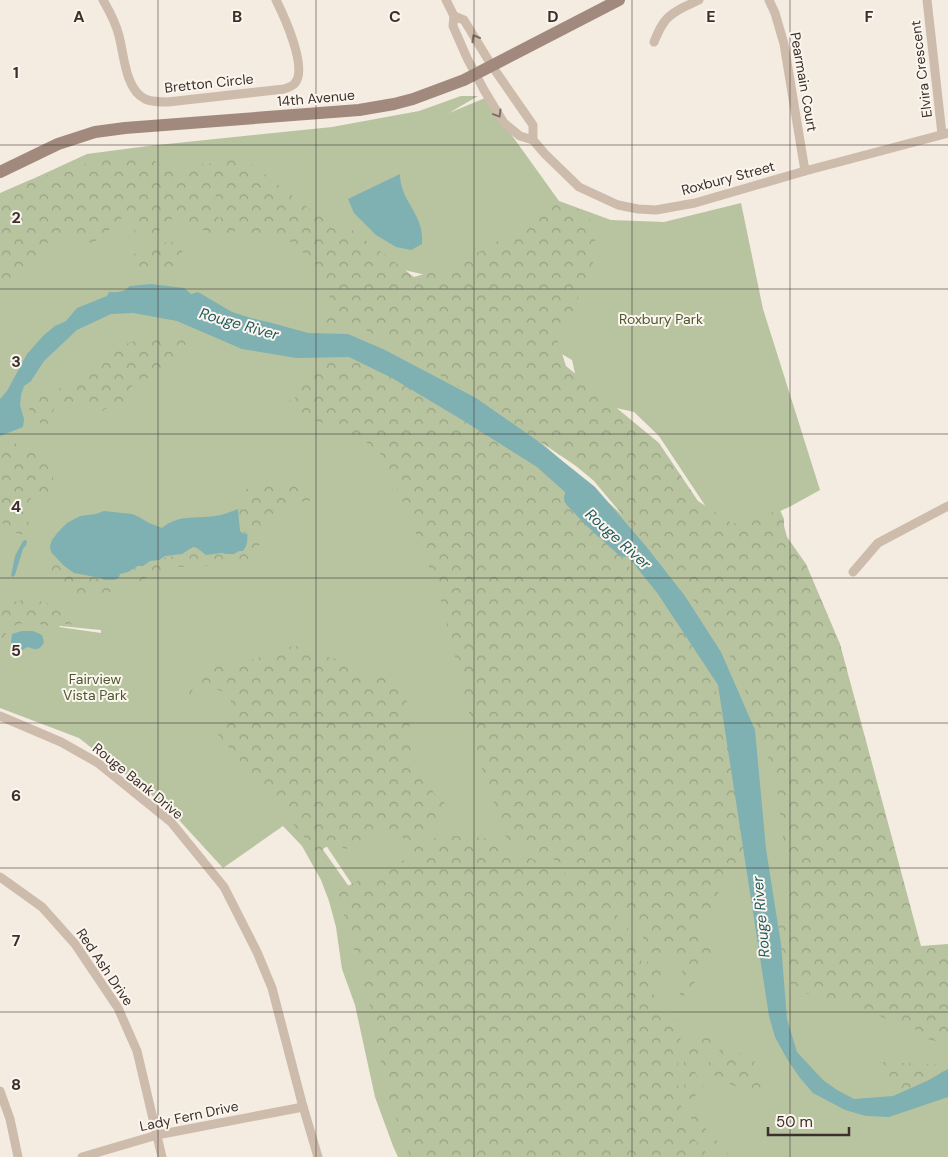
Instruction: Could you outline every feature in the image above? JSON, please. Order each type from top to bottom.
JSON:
[{"type":"main road","name":"14th Avenue","points":[[0,172],[58,144],[95,132],[359,110],[413,99],[476,74],[620,0]]},
{"type":"street","name":"Bretton Circle","points":[[103,0],[114,19],[128,79],[137,93],[144,99],[156,102],[284,89],[295,83],[300,71],[298,58],[295,45],[276,0]]},
{"type":"street","points":[[446,0],[454,16],[464,20],[492,66],[534,125],[533,140]]},
{"type":"street","points":[[654,42],[666,19],[699,0]]},
{"type":"street","name":"Pearmain Court","points":[[769,0],[775,12],[784,44],[805,171]]},
{"type":"street","name":"Elvira Crescent","points":[[927,0],[945,134]]},
{"type":"street","name":"Roxbury Street","points":[[454,16],[452,26],[476,74],[504,123],[520,136],[533,140],[579,187],[618,205],[656,210],[695,203],[805,171],[945,134]]},
{"type":"street","points":[[853,572],[878,543],[948,506]]},
{"type":"street","name":"Rouge Bank Drive","points":[[0,716],[61,742],[98,763],[171,822],[186,843],[224,887],[257,952],[272,988],[318,1157]]},
{"type":"street","name":"Red Ash Drive","points":[[0,876],[42,907],[75,944],[118,1008],[136,1051],[162,1157]]},
{"type":"street","points":[[0,1091],[10,1119],[18,1157]]},
{"type":"street","name":"Lady Fern Drive","points":[[82,1157],[157,1135],[303,1107]]},
{"type":"green space","points":[[461,96],[478,96],[449,113],[485,98],[559,201],[611,220],[664,222],[741,203],[763,309],[820,490],[726,537],[659,436],[634,412],[581,400],[572,360],[426,275],[395,268],[448,359],[713,596],[948,1024],[948,1157],[398,1157],[375,1097],[355,1005],[342,969],[336,927],[329,901],[321,880],[302,846],[283,826],[223,868],[168,808],[79,738],[0,708],[0,194],[87,154],[332,127],[419,111]],"holes":[[[59,627],[101,630],[101,633]],[[299,816],[312,824],[361,898],[355,895]]]},
{"type":"green space","points":[[235,151],[316,214],[343,223],[414,277],[450,266],[483,250],[560,202],[588,213],[598,251],[572,312],[556,335],[566,366],[659,443],[698,501],[733,524],[780,510],[784,519],[787,537],[806,564],[840,644],[921,946],[948,944],[948,1046],[947,1044],[927,1039],[925,1033],[852,1005],[798,991],[787,979],[777,915],[792,913],[776,780],[740,675],[711,621],[594,481],[576,466],[459,387],[359,326],[353,330],[346,325],[341,326],[338,330],[320,330],[320,326],[327,318],[334,317],[327,282],[317,266],[293,243],[282,239],[246,236],[245,229],[236,230],[225,240],[209,164]]},
{"type":"green space","points":[[148,156],[163,167],[208,164],[223,240],[212,237],[205,230],[197,231],[172,218],[169,225],[165,223],[157,235],[140,240],[135,233],[132,220],[124,218],[116,222],[105,237],[90,243],[73,235],[50,239],[45,247],[51,260],[35,262],[20,277],[0,285],[0,193],[30,180],[79,167],[97,158]]},
{"type":"green space","points":[[172,242],[181,248],[183,266],[177,269],[157,272],[130,271],[126,269],[125,261],[148,244]]},
{"type":"green space","points":[[143,333],[164,339],[184,336],[190,338],[187,344],[176,349],[165,369],[143,381],[135,382],[128,391],[128,401],[105,409],[93,418],[90,412],[82,405],[74,403],[56,406],[52,413],[59,424],[45,426],[30,417],[28,398],[59,389],[73,381],[83,369],[96,366],[123,345],[134,341]]},
{"type":"green space","points":[[355,356],[420,386],[563,489],[594,518],[638,579],[692,640],[709,666],[736,770],[745,861],[721,886],[712,908],[711,916],[696,932],[698,938],[712,948],[712,954],[704,961],[702,965],[703,971],[697,972],[693,988],[689,989],[683,997],[680,997],[680,992],[683,983],[683,973],[677,963],[667,956],[660,962],[660,993],[654,987],[650,980],[643,937],[599,881],[507,839],[479,761],[476,740],[439,594],[384,457],[361,438],[336,427],[304,417],[284,400],[294,401],[297,393],[296,383],[310,373],[318,357]]},
{"type":"green space","points":[[0,442],[15,443],[25,451],[41,446],[45,456],[53,462],[53,478],[49,493],[34,495],[24,507],[28,516],[30,537],[18,533],[8,533],[0,519]]},
{"type":"green space","points":[[254,483],[275,486],[307,486],[314,490],[315,496],[313,500],[287,502],[281,509],[265,519],[256,554],[245,563],[178,567],[128,586],[122,575],[139,566],[159,561],[166,557],[183,555],[192,549],[197,549],[208,555],[237,554],[245,550],[249,539],[247,533],[242,532],[239,510],[247,508],[250,503],[248,497],[242,491]]},
{"type":"green space","points":[[51,553],[67,570],[75,574],[110,580],[111,592],[81,595],[64,591],[50,577],[48,558]]},
{"type":"green space","points":[[23,600],[42,602],[55,607],[73,625],[56,623],[55,627],[22,623],[16,625],[5,635],[0,665],[0,605]]},
{"type":"green space","points":[[298,646],[309,649],[316,655],[354,662],[356,669],[360,673],[392,679],[404,693],[409,712],[410,745],[413,757],[435,795],[447,805],[438,826],[428,834],[407,845],[398,833],[383,828],[346,849],[335,844],[324,848],[319,855],[215,731],[212,724],[213,719],[228,716],[231,706],[230,695],[206,687],[193,688],[190,701],[183,694],[187,678],[194,672],[238,659],[255,659],[287,647]]},
{"type":"green space","points":[[443,835],[484,838],[595,886],[637,941],[650,990],[660,1005],[677,1019],[681,1025],[678,1084],[683,1112],[693,1137],[712,1157],[410,1157],[388,1096],[369,1003],[337,891],[400,861],[406,860],[409,865],[418,861],[412,850],[427,841]]},
{"type":"green space","points":[[691,1030],[712,1040],[712,1050],[705,1055],[694,1054],[693,1067],[703,1085],[695,1096],[695,1105],[704,1127],[728,1150],[727,1156],[714,1146],[697,1128],[686,1106],[684,1055]]},
{"type":"green space","points":[[724,1046],[752,1059],[764,1072],[760,1088],[750,1092],[722,1080],[708,1071],[710,1060]]},
{"type":"green space","points":[[948,1059],[948,1073],[901,1091],[896,1090],[883,1072],[880,1062],[946,1065]]},
{"type":"water","points":[[400,174],[405,196],[416,215],[421,231],[422,244],[411,250],[396,247],[376,235],[354,213],[348,199]]},
{"type":"water","points":[[151,284],[184,288],[191,294],[198,292],[232,312],[251,318],[308,333],[348,334],[385,350],[476,398],[535,439],[595,487],[645,545],[685,596],[721,652],[755,730],[766,849],[781,944],[787,1019],[797,1052],[823,1080],[854,1099],[893,1096],[927,1081],[948,1069],[948,1097],[889,1117],[866,1116],[845,1110],[813,1093],[787,1059],[775,1037],[769,1016],[718,685],[658,594],[606,529],[537,467],[392,378],[349,357],[296,358],[242,349],[177,321],[133,313],[111,314],[77,330],[44,361],[31,381],[24,386],[20,405],[24,419],[23,427],[0,436],[0,399],[7,391],[27,354],[44,335],[55,326],[66,321],[77,308],[107,296],[109,292],[121,292],[130,286]]},
{"type":"water","points":[[238,509],[240,531],[247,534],[247,541],[243,551],[234,554],[206,555],[193,547],[182,554],[165,556],[159,560],[150,561],[143,566],[138,566],[120,574],[116,580],[104,580],[74,573],[63,565],[51,552],[52,540],[58,532],[67,523],[80,516],[104,511],[132,514],[162,528],[181,519],[218,516]]},
{"type":"water","points":[[25,540],[27,541],[26,546],[23,549],[13,577],[11,576],[15,556]]},
{"type":"water","points":[[22,631],[33,631],[42,635],[44,642],[41,647],[33,649],[27,647],[21,651],[15,651],[11,642],[12,634]]},
{"type":"waterway","name":"Rouge River","points":[[574,498],[625,547]]},
{"type":"park label","name":"Roxbury Park","points":[[661,319]]},
{"type":"park label","name":"Fairview Vista Park","points":[[95,688]]}]
